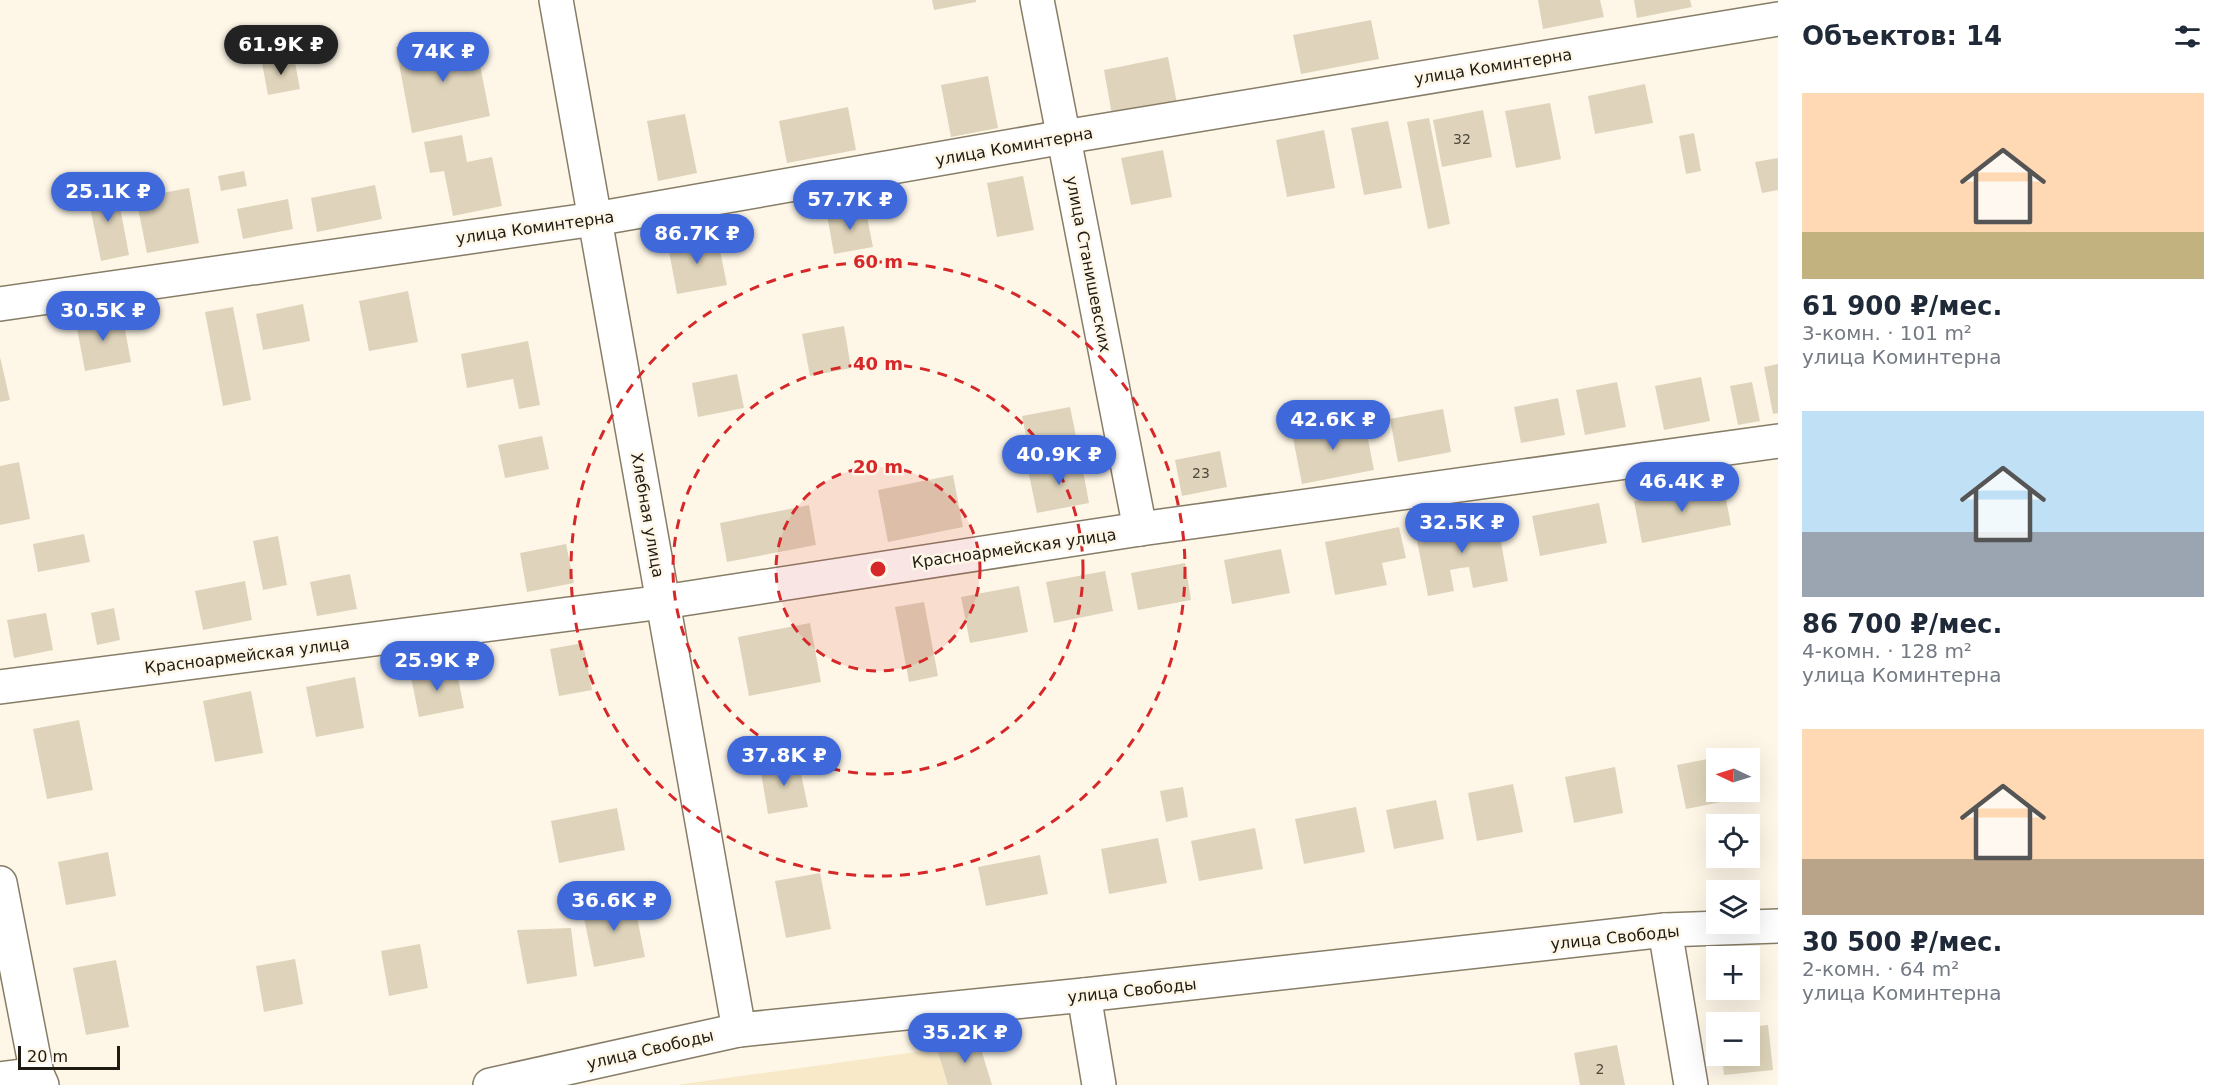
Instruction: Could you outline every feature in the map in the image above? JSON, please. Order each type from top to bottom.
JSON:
[{"type":"street","name":"Хлебная улица","points":[[556,0],[739,1030]]},
{"type":"street","name":"улица Станишевских","points":[[1037,0],[1140,529]]},
{"type":"street","name":"улица Коминтерна","points":[[0,304],[595,219],[1064,137],[1778,19]]},
{"type":"street","name":"Красноармейская улица","points":[[0,687],[663,602],[1140,529],[1778,441]]},
{"type":"street","points":[[0,883],[39,1080],[0,1079]]},
{"type":"street","name":"улица Свободы","points":[[490,1085],[739,1030],[1084,995],[1665,930],[1778,926]]},
{"type":"street","points":[[1665,930],[1691,1085]]},
{"type":"street","points":[[1084,995],[1099,1085]]},
{"type":"shaded area","points":[[937,1049],[948,1085],[676,1085]]},
{"type":"building","points":[[932,0],[976,0],[976,2],[934,10]]},
{"type":"building","points":[[1538,0],[1600,0],[1604,17],[1543,29]]},
{"type":"building","points":[[1634,0],[1690,0],[1692,7],[1637,18]]},
{"type":"building","points":[[1371,20],[1379,59],[1301,74],[1293,35]]},
{"type":"building","points":[[474,35],[490,116],[412,133],[396,47]]},
{"type":"building","points":[[294,57],[300,89],[268,95],[262,63]]},
{"type":"building","points":[[1168,57],[1177,103],[1112,115],[1104,70]]},
{"type":"building","points":[[988,76],[998,128],[951,137],[941,85]]},
{"type":"building","points":[[1645,84],[1653,123],[1595,134],[1588,96]]},
{"type":"building","points":[[1550,103],[1561,159],[1516,168],[1505,111]]},
{"type":"building","points":[[848,107],[856,150],[787,163],[779,121]]},
{"type":"building","points":[[1483,110],[1492,157],[1442,167],[1433,120]]},
{"type":"building","points":[[685,114],[697,173],[658,181],[647,121]]},
{"type":"building","points":[[1429,118],[1450,224],[1428,229],[1407,122]]},
{"type":"building","points":[[1388,121],[1402,188],[1364,195],[1351,128]]},
{"type":"building","points":[[1324,130],[1335,188],[1287,197],[1276,140]]},
{"type":"building","points":[[1694,133],[1701,171],[1686,174],[1679,136]]},
{"type":"building","points":[[462,135],[467,162],[492,157],[502,206],[453,216],[444,171],[430,173],[424,142]]},
{"type":"building","points":[[1163,150],[1172,197],[1131,205],[1121,158]]},
{"type":"building","points":[[1778,158],[1778,190],[1762,193],[1755,162]]},
{"type":"building","points":[[244,171],[247,186],[221,191],[218,176]]},
{"type":"building","points":[[1023,176],[1034,230],[997,237],[987,183]]},
{"type":"building","points":[[375,185],[382,219],[317,232],[311,198]]},
{"type":"building","points":[[116,186],[129,255],[101,261],[87,192]]},
{"type":"building","points":[[189,188],[199,243],[147,253],[136,198]]},
{"type":"building","points":[[288,199],[293,229],[243,239],[237,209]]},
{"type":"building","points":[[865,207],[873,247],[834,254],[827,215]]},
{"type":"building","points":[[717,236],[727,285],[677,294],[668,246]]},
{"type":"building","points":[[408,291],[418,342],[369,351],[359,301]]},
{"type":"building","points":[[303,304],[310,341],[263,350],[256,314]]},
{"type":"building","points":[[233,307],[251,400],[223,406],[205,312]]},
{"type":"building","points":[[122,314],[131,362],[85,371],[76,323]]},
{"type":"building","points":[[844,326],[851,368],[810,376],[802,334]]},
{"type":"building","points":[[528,341],[540,405],[519,409],[513,379],[467,388],[461,354]]},
{"type":"building","points":[[0,357],[10,400],[0,402]]},
{"type":"building","points":[[1778,364],[1778,413],[1773,414],[1764,367]]},
{"type":"building","points":[[737,374],[744,408],[698,417],[692,383]]},
{"type":"building","points":[[1701,377],[1710,421],[1664,430],[1655,386]]},
{"type":"building","points":[[1617,382],[1626,427],[1585,435],[1576,390]]},
{"type":"building","points":[[1752,382],[1760,421],[1738,425],[1730,386]]},
{"type":"building","points":[[1558,398],[1565,435],[1521,443],[1514,407]]},
{"type":"building","points":[[1070,407],[1076,436],[1028,445],[1022,416]]},
{"type":"building","points":[[1443,409],[1451,452],[1398,462],[1390,419]]},
{"type":"building","points":[[1364,419],[1374,470],[1302,484],[1292,433]]},
{"type":"building","points":[[542,436],[549,469],[505,478],[498,445]]},
{"type":"building","points":[[1220,451],[1227,487],[1182,496],[1175,460]]},
{"type":"building","points":[[1081,460],[1089,503],[1037,513],[1028,470]]},
{"type":"building","points":[[19,462],[30,519],[0,525],[0,466]]},
{"type":"building","points":[[953,475],[963,527],[888,542],[878,490]]},
{"type":"building","points":[[1723,484],[1731,525],[1642,543],[1634,501]]},
{"type":"building","points":[[1599,503],[1607,543],[1540,556],[1532,516]]},
{"type":"building","points":[[809,505],[816,545],[727,562],[720,523]]},
{"type":"building","points":[[1496,515],[1508,581],[1473,588],[1469,567],[1450,570],[1454,591],[1428,596],[1415,531]]},
{"type":"building","points":[[1399,527],[1406,558],[1382,563],[1387,585],[1335,595],[1325,542]]},
{"type":"building","points":[[84,534],[90,562],[38,572],[33,544]]},
{"type":"building","points":[[278,536],[287,585],[263,590],[253,541]]},
{"type":"building","points":[[566,544],[574,583],[527,592],[520,553]]},
{"type":"building","points":[[1281,549],[1290,593],[1232,604],[1224,560]]},
{"type":"building","points":[[1185,563],[1191,600],[1138,610],[1131,573]]},
{"type":"building","points":[[1105,571],[1113,611],[1054,623],[1046,582]]},
{"type":"building","points":[[350,574],[357,609],[317,616],[310,582]]},
{"type":"building","points":[[245,581],[252,620],[203,630],[195,591]]},
{"type":"building","points":[[1019,586],[1028,632],[970,643],[961,597]]},
{"type":"building","points":[[924,602],[938,676],[909,682],[895,607]]},
{"type":"building","points":[[114,608],[120,640],[97,645],[91,613]]},
{"type":"building","points":[[46,613],[53,650],[14,658],[7,620]]},
{"type":"building","points":[[810,623],[821,682],[749,696],[738,637]]},
{"type":"building","points":[[583,643],[592,690],[559,696],[550,649]]},
{"type":"building","points":[[456,668],[464,708],[419,717],[411,677]]},
{"type":"building","points":[[355,677],[364,728],[316,737],[306,687]]},
{"type":"building","points":[[251,691],[263,753],[215,762],[203,701]]},
{"type":"building","points":[[79,720],[93,790],[47,799],[33,729]]},
{"type":"building","points":[[1706,759],[1706,802],[1721,802],[1686,809],[1677,765]]},
{"type":"building","points":[[798,760],[808,807],[768,814],[760,767]]},
{"type":"building","points":[[1615,767],[1623,813],[1574,823],[1565,777]]},
{"type":"building","points":[[1513,784],[1523,832],[1477,841],[1468,793]]},
{"type":"building","points":[[1183,787],[1188,817],[1166,822],[1160,791]]},
{"type":"building","points":[[1436,800],[1444,839],[1394,849],[1386,810]]},
{"type":"building","points":[[1356,807],[1365,852],[1304,864],[1295,819]]},
{"type":"building","points":[[617,808],[625,850],[559,863],[551,821]]},
{"type":"building","points":[[1255,828],[1263,869],[1199,881],[1191,841]]},
{"type":"building","points":[[1158,838],[1167,883],[1109,894],[1101,849]]},
{"type":"building","points":[[108,852],[116,896],[66,905],[58,862]]},
{"type":"building","points":[[1040,855],[1048,894],[986,906],[978,867]]},
{"type":"building","points":[[820,873],[831,929],[786,938],[775,881]]},
{"type":"building","points":[[633,898],[645,957],[594,967],[582,908]]},
{"type":"building","points":[[571,928],[577,976],[527,984],[517,930]]},
{"type":"building","points":[[420,944],[428,988],[389,996],[381,951]]},
{"type":"building","points":[[295,959],[303,1004],[264,1012],[256,966]]},
{"type":"building","points":[[116,960],[129,1027],[86,1035],[73,968]]},
{"type":"building","points":[[1768,1025],[1773,1070],[1724,1075],[1723,1066],[1760,1066],[1760,1026]]},
{"type":"building","points":[[977,1036],[992,1085],[948,1085],[937,1049]]},
{"type":"building","points":[[1617,1045],[1625,1085],[1580,1085],[1574,1053]]}]
